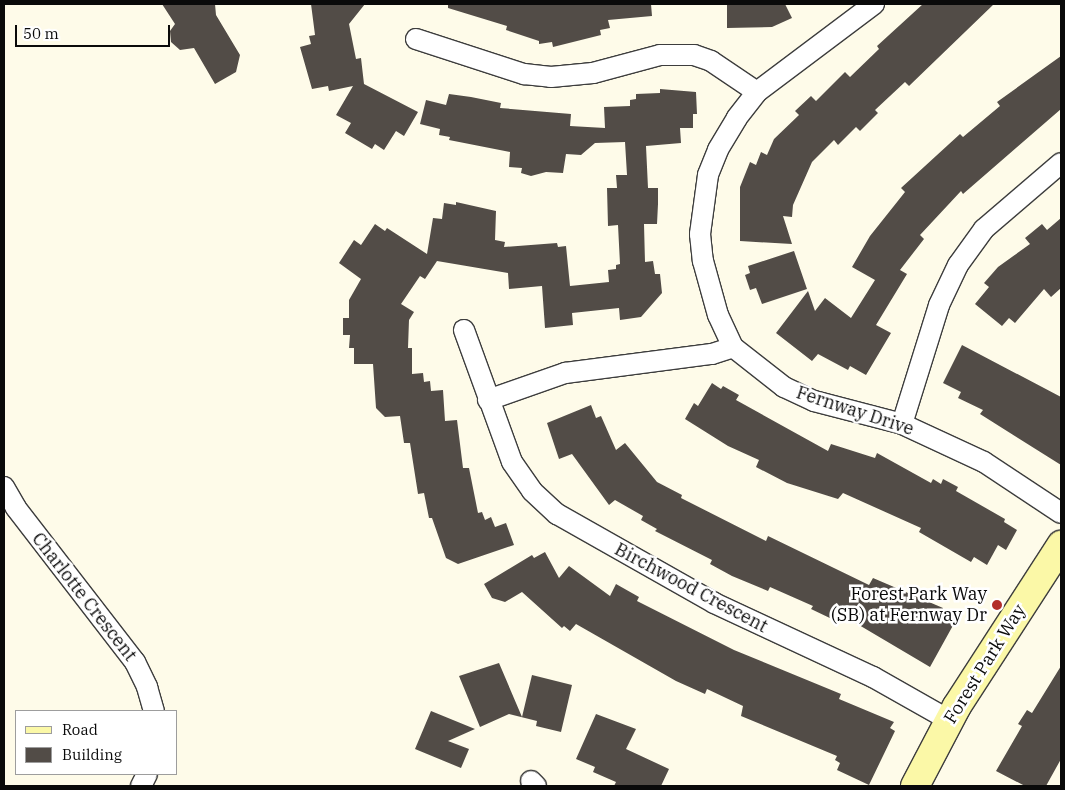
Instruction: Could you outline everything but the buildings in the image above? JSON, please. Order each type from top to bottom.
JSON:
[{"type":"street","name":"Fernway Drive","points":[[874,4],[757,92],[737,118],[718,150],[708,175],[702,203],[702,262],[718,315],[733,347],[784,387],[814,401],[902,424],[984,462],[1061,513]]},
{"type":"street","points":[[416,40],[524,74],[551,77],[593,73],[660,55],[694,55],[711,61],[757,92]]},
{"type":"street","points":[[902,424],[939,305],[958,265],[984,229],[1061,163]]},
{"type":"street","name":"Birchwood Crescent","points":[[464,330],[488,400],[518,472],[541,500],[566,520],[714,603],[873,677],[949,720]]},
{"type":"street","points":[[488,400],[566,373],[712,354],[733,347]]},
{"type":"street","name":"Charlotte Crescent","points":[[4,487],[16,508],[138,668],[154,710]]},
{"type":"street","name":"Forest Park Way","points":[[915,786],[949,720],[1061,545]]},
{"type":"place","name":"Forest Park Way (SB) at Fernway Dr","points":[[997,605]]}]
